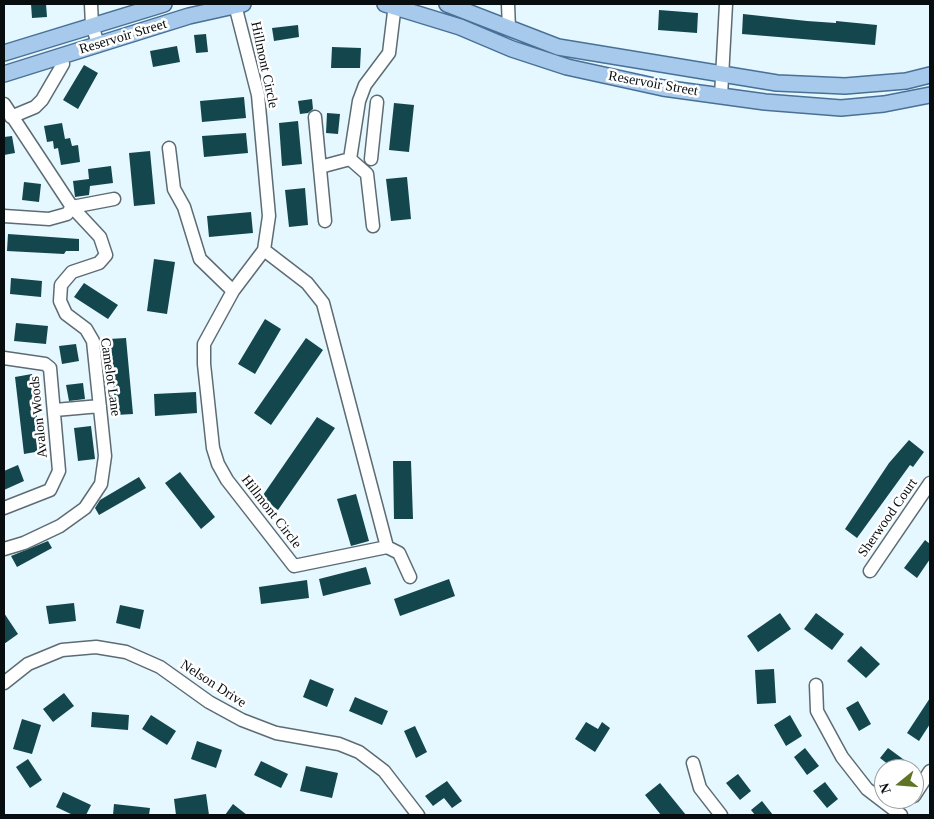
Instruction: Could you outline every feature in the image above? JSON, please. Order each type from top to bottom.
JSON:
[{"type":"main road","name":"Reservoir Street","points":[[4,53],[164,4]]},
{"type":"main road","name":"Reservoir Street","points":[[4,74],[189,16],[239,4]]},
{"type":"main road","name":"Reservoir Street","points":[[447,4],[551,45],[777,83],[824,86],[906,81],[930,75]]},
{"type":"main road","name":"Reservoir Street","points":[[392,5],[460,27],[512,48],[567,66],[663,88],[841,108],[884,104],[930,95]]},
{"type":"street","points":[[91,4],[92,26],[98,44]]},
{"type":"street","name":"Hillmont Circle","points":[[239,4],[258,95],[269,216],[264,250],[233,291],[204,344],[204,364],[213,448],[218,464],[294,566],[387,547]]},
{"type":"street","points":[[508,4],[509,29]]},
{"type":"street","points":[[721,96],[726,4]]},
{"type":"street","points":[[350,159],[362,90],[390,53],[392,5]]},
{"type":"street","points":[[6,111],[35,107],[42,100],[63,64]]},
{"type":"street","points":[[371,159],[377,102]]},
{"type":"street","name":"Camelot Lane","points":[[4,549],[24,543],[60,526],[85,508],[101,484],[105,456],[93,341],[86,329],[66,314],[60,301],[61,285],[72,272],[99,262],[106,255],[100,237],[72,207],[6,111]]},
{"type":"street","points":[[315,117],[325,221]]},
{"type":"street","points":[[356,123],[374,127]]},
{"type":"street","points":[[169,148],[174,189],[184,207],[200,259],[233,291]]},
{"type":"street","points":[[320,167],[350,159]]},
{"type":"street","points":[[350,159],[367,174],[373,226]]},
{"type":"street","points":[[4,216],[49,219],[67,214],[72,207],[114,199]]},
{"type":"street","points":[[264,250],[307,283],[322,303],[387,547],[399,553],[410,577]]},
{"type":"street","name":"Avalon Woods","points":[[4,358],[45,364],[50,368],[59,471],[50,490],[4,508]]},
{"type":"street","points":[[55,410],[100,406]]},
{"type":"street","name":"Sherwood Court","points":[[870,570],[930,483]]},
{"type":"street","name":"Nelson Drive","points":[[4,683],[28,664],[62,650],[96,647],[124,651],[160,667],[209,702],[242,720],[276,733],[336,744],[359,752],[384,772],[418,815]]},
{"type":"street","points":[[816,685],[817,711],[836,748],[864,785],[902,815]]},
{"type":"street","points":[[693,763],[700,788],[720,815]]},
{"type":"building","points":[[31,4],[46,4],[47,17],[32,18]]},
{"type":"building","points":[[659,10],[698,13],[697,33],[658,30]]},
{"type":"building","points":[[743,14],[807,21],[836,23],[836,21],[877,25],[875,45],[742,34]]},
{"type":"building","points":[[298,25],[299,37],[274,41],[272,28]]},
{"type":"building","points":[[206,34],[208,52],[196,53],[194,35]]},
{"type":"building","points":[[177,46],[180,62],[153,67],[150,51]]},
{"type":"building","points":[[332,47],[361,48],[360,68],[331,68]]},
{"type":"building","points":[[84,65],[98,73],[78,109],[63,100]]},
{"type":"building","points":[[244,97],[246,118],[202,122],[200,101]]},
{"type":"building","points":[[312,99],[313,109],[308,113],[300,114],[298,101]]},
{"type":"building","points":[[394,103],[414,105],[409,152],[389,150]]},
{"type":"building","points":[[327,113],[340,114],[338,134],[326,133]]},
{"type":"building","points":[[298,121],[302,164],[282,166],[279,123]]},
{"type":"building","points":[[62,123],[65,139],[70,138],[72,146],[78,145],[80,162],[61,165],[58,148],[54,149],[53,141],[47,142],[44,126]]},
{"type":"building","points":[[246,133],[248,153],[204,157],[202,136]]},
{"type":"building","points":[[12,136],[15,153],[4,155],[4,137]]},
{"type":"building","points":[[150,151],[155,204],[134,206],[129,153]]},
{"type":"building","points":[[111,166],[113,183],[90,186],[89,195],[75,197],[73,181],[89,179],[88,169]]},
{"type":"building","points":[[407,177],[411,219],[391,221],[386,179]]},
{"type":"building","points":[[24,182],[41,184],[39,202],[22,200]]},
{"type":"building","points":[[305,188],[308,225],[289,227],[285,190]]},
{"type":"building","points":[[251,212],[253,233],[209,237],[207,216]]},
{"type":"building","points":[[8,234],[79,239],[79,251],[66,251],[64,254],[7,251]]},
{"type":"building","points":[[154,259],[175,262],[167,314],[147,311]]},
{"type":"building","points":[[11,278],[42,281],[41,297],[10,294]]},
{"type":"building","points":[[84,283],[118,305],[108,319],[74,297]]},
{"type":"building","points":[[265,319],[281,329],[255,374],[238,364]]},
{"type":"building","points":[[16,323],[48,326],[46,344],[14,341]]},
{"type":"building","points":[[126,338],[133,414],[116,415],[109,339]]},
{"type":"building","points":[[306,338],[323,350],[271,425],[254,413]]},
{"type":"building","points":[[76,344],[79,361],[62,364],[59,346]]},
{"type":"building","points":[[32,374],[41,451],[24,454],[15,377]]},
{"type":"building","points":[[83,383],[85,399],[69,401],[66,385]]},
{"type":"building","points":[[196,392],[197,413],[155,416],[154,394]]},
{"type":"building","points":[[317,417],[335,428],[278,510],[261,498]]},
{"type":"building","points":[[91,426],[95,459],[78,461],[74,428]]},
{"type":"building","points":[[909,440],[924,452],[913,467],[910,465],[857,538],[845,529],[889,463]]},
{"type":"building","points":[[393,461],[411,461],[413,519],[394,519]]},
{"type":"building","points":[[18,465],[24,481],[4,490],[4,471]]},
{"type":"building","points":[[180,472],[215,517],[201,529],[165,483]]},
{"type":"building","points":[[139,477],[146,488],[99,515],[95,508],[100,500]]},
{"type":"building","points":[[356,494],[369,541],[351,546],[337,499]]},
{"type":"building","points":[[925,540],[930,544],[930,559],[917,578],[904,568]]},
{"type":"building","points":[[48,541],[52,548],[17,567],[11,556]]},
{"type":"building","points":[[366,567],[371,584],[323,596],[319,579]]},
{"type":"building","points":[[449,579],[455,596],[400,616],[394,599]]},
{"type":"building","points":[[307,580],[309,598],[261,604],[259,587]]},
{"type":"building","points":[[74,603],[76,621],[49,624],[46,606]]},
{"type":"building","points":[[120,605],[144,610],[140,629],[116,623]]},
{"type":"building","points":[[4,613],[18,634],[4,644]]},
{"type":"building","points":[[780,613],[791,629],[758,652],[747,636]]},
{"type":"building","points":[[816,613],[844,634],[832,650],[804,629]]},
{"type":"building","points":[[861,646],[880,664],[866,678],[847,661]]},
{"type":"building","points":[[774,669],[776,703],[757,704],[755,670]]},
{"type":"building","points":[[310,679],[334,689],[327,707],[303,697]]},
{"type":"building","points":[[64,693],[74,706],[53,722],[43,709]]},
{"type":"building","points":[[355,697],[388,711],[382,725],[349,711]]},
{"type":"building","points":[[930,698],[930,724],[919,741],[907,733]]},
{"type":"building","points":[[858,701],[871,724],[859,731],[846,708]]},
{"type":"building","points":[[92,712],[129,715],[128,730],[91,727]]},
{"type":"building","points":[[151,715],[176,731],[167,745],[142,729]]},
{"type":"building","points":[[790,715],[802,736],[786,746],[774,725]]},
{"type":"building","points":[[22,719],[41,725],[32,754],[13,749]]},
{"type":"building","points":[[586,722],[598,729],[602,722],[610,728],[595,752],[575,739]]},
{"type":"building","points":[[415,726],[427,752],[416,758],[404,731]]},
{"type":"building","points":[[197,741],[222,750],[216,768],[191,759]]},
{"type":"building","points":[[805,748],[819,766],[807,775],[794,757]]},
{"type":"building","points":[[888,748],[903,759],[881,759],[880,758]]},
{"type":"building","points":[[28,759],[42,780],[30,788],[16,767]]},
{"type":"building","points":[[261,761],[288,774],[281,788],[254,775]]},
{"type":"building","points":[[306,766],[338,773],[332,798],[300,791]]},
{"type":"building","points":[[738,774],[751,791],[740,800],[726,783]]},
{"type":"building","points":[[447,781],[462,801],[452,808],[444,798],[433,806],[425,796]]},
{"type":"building","points":[[825,782],[838,799],[827,808],[813,791]]},
{"type":"building","points":[[660,783],[686,815],[661,815],[645,795]]},
{"type":"building","points":[[63,792],[91,805],[86,815],[73,815],[56,807]]},
{"type":"building","points":[[206,794],[209,815],[176,815],[174,799]]},
{"type":"building","points":[[762,801],[773,815],[755,815],[751,810]]},
{"type":"building","points":[[114,804],[150,808],[149,815],[113,815]]},
{"type":"building","points":[[233,804],[247,815],[225,815]]}]
